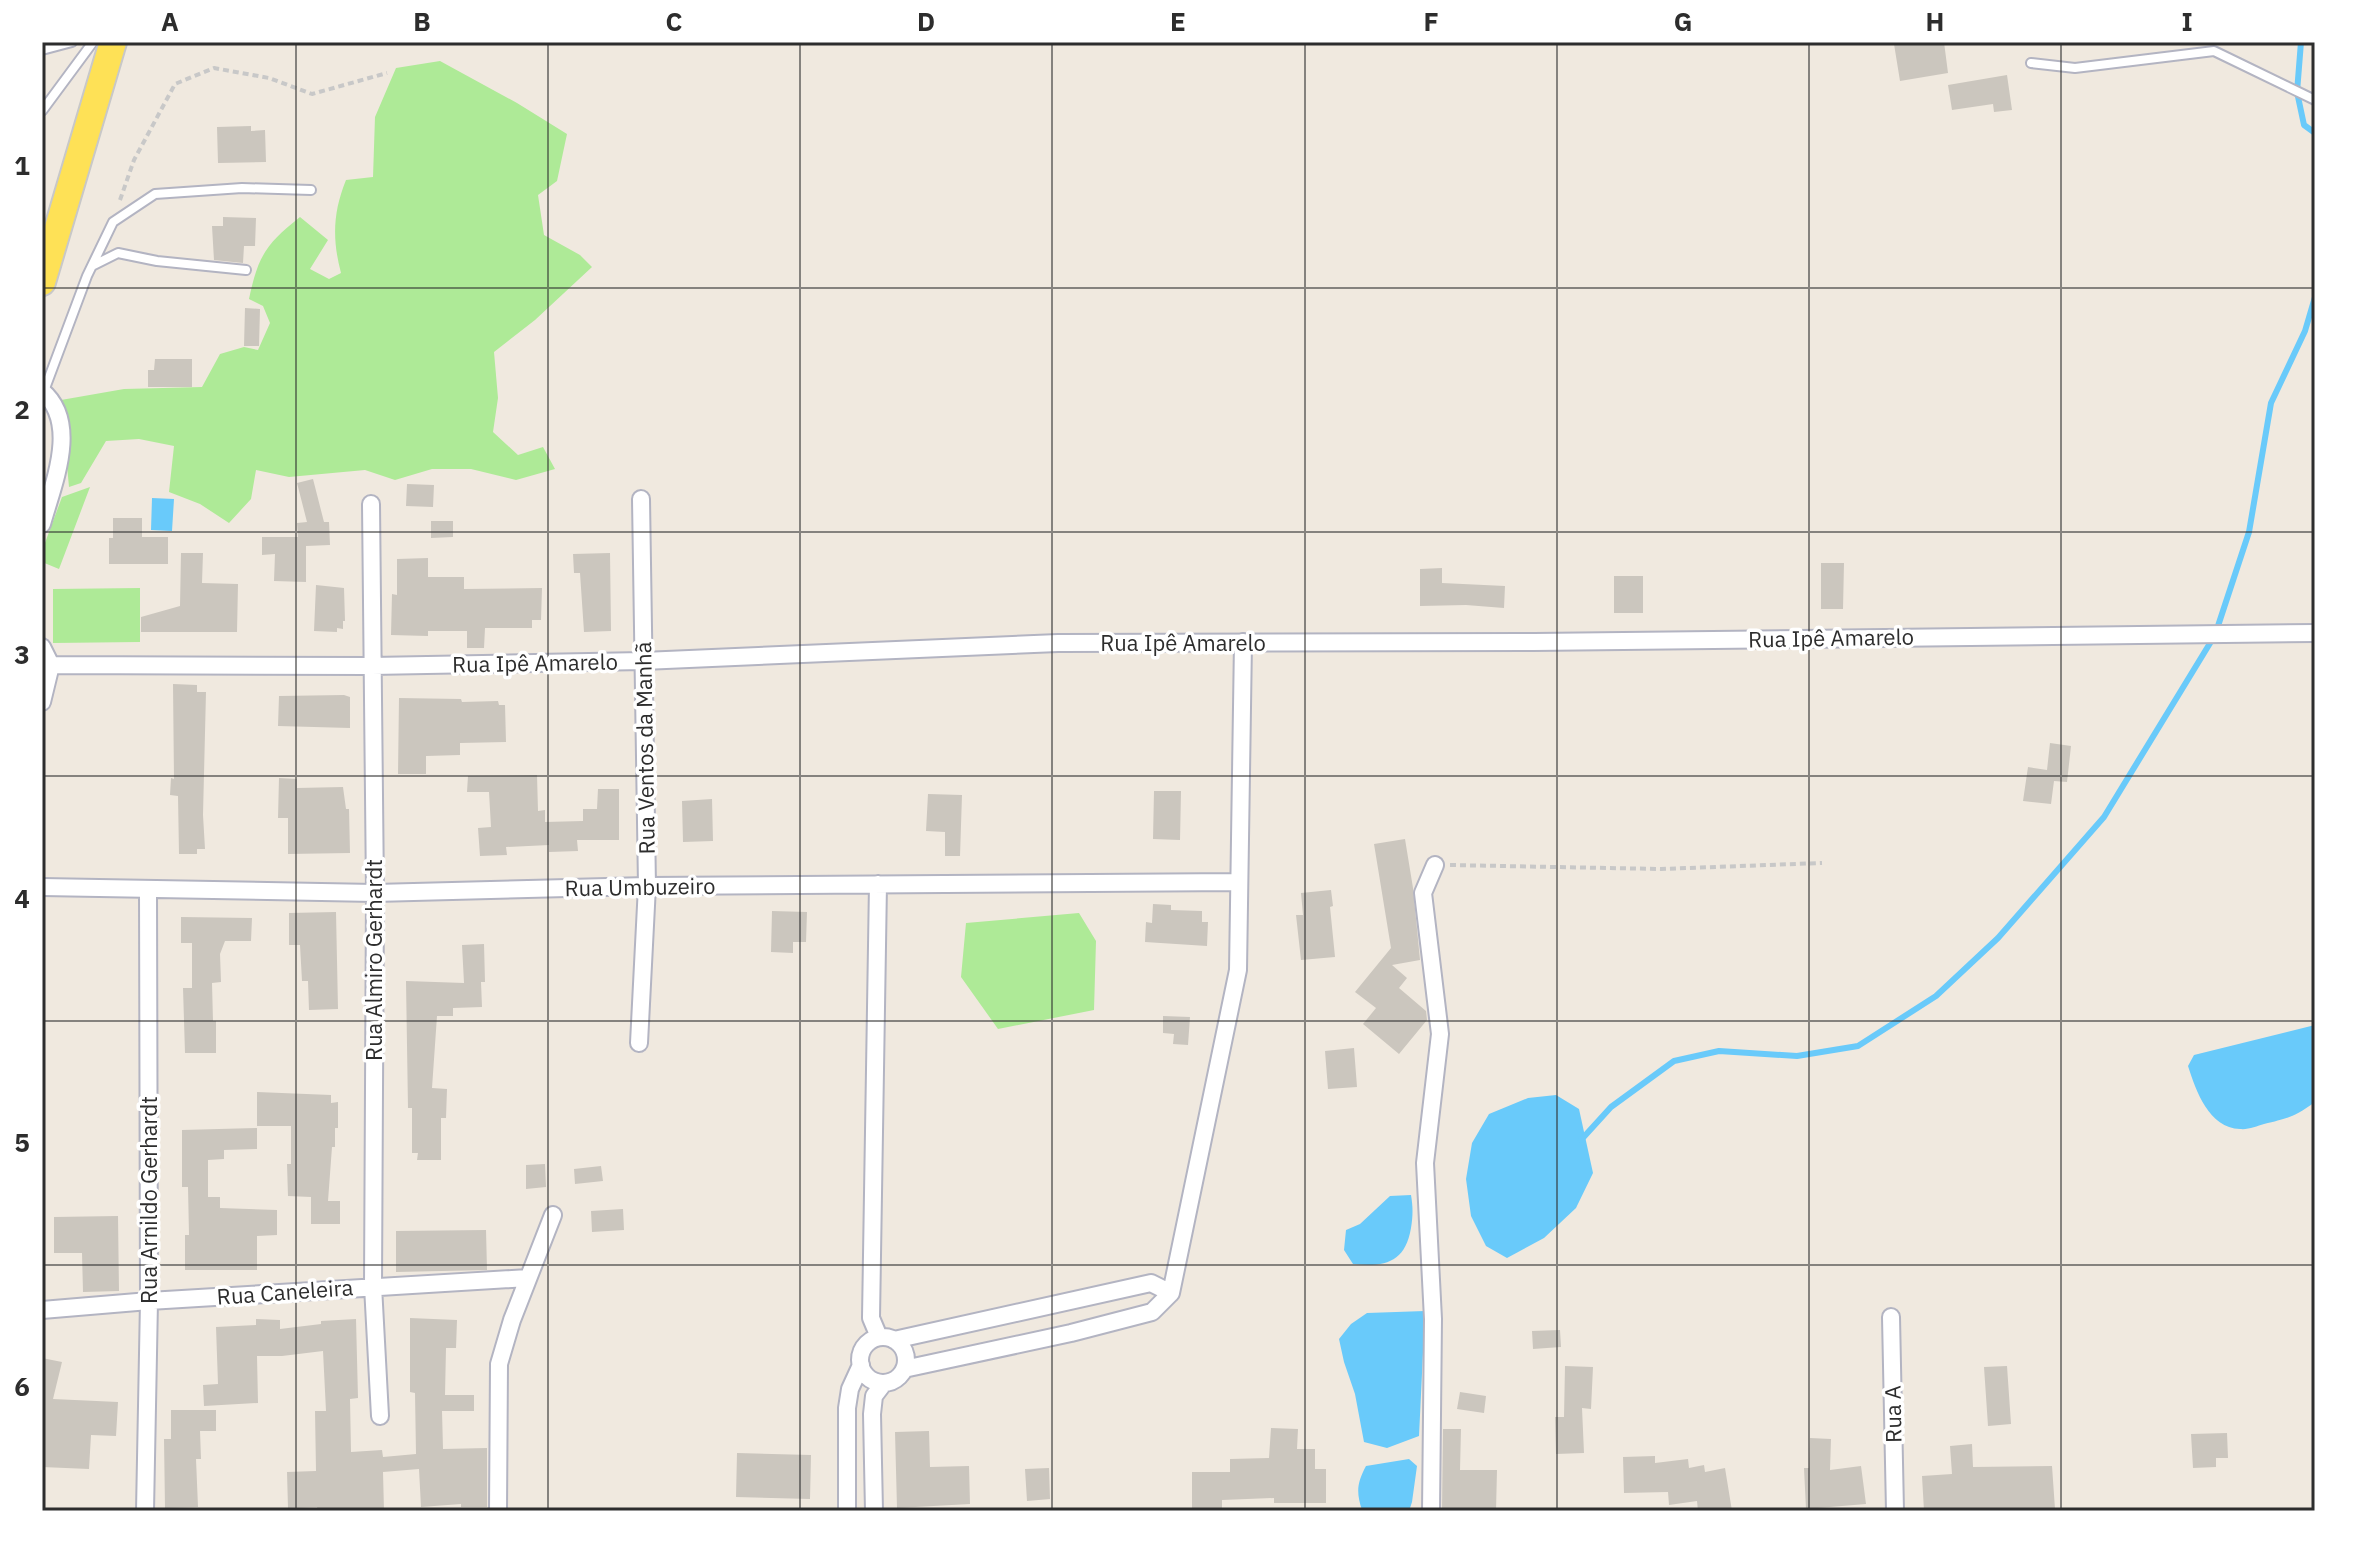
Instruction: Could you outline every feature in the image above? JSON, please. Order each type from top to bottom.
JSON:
[{"type":"main road","points":[[42,282],[113,42]]},
{"type":"street","points":[[42,524],[58,467],[62,432],[54,402],[43,391]]},
{"type":"street","name":"Rua Ventos da Manhã","points":[[639,1043],[647,886],[641,499]]},
{"type":"street","name":"Rua Almiro Gerhardt","points":[[371,504],[375,893],[373,1286],[380,1416]]},
{"type":"street","name":"Rua Ipê Amarelo","points":[[51,665],[372,666],[643,661],[1058,643],[1534,642],[2315,633]]},
{"type":"street","points":[[904,1369],[1152,1312],[1171,1293],[1238,970],[1243,642]]},
{"type":"street","points":[[42,647],[51,665],[42,702]]},
{"type":"street","points":[[1431,1511],[1433,1319],[1425,1163],[1440,1034],[1423,893],[1435,865]]},
{"type":"street","name":"Rua Umbuzeiro","points":[[42,887],[375,893],[647,886],[1239,882]]},
{"type":"street","points":[[874,1511],[874,1396],[884,1383],[899,1376],[904,1369],[904,1352],[886,1339],[871,1318],[878,884]]},
{"type":"street","name":"Rua Arnildo Gerhardt","points":[[145,1511],[149,1301],[148,889]]},
{"type":"street","points":[[498,1511],[499,1364],[553,1215]]},
{"type":"street","name":"Rua Caneleira","points":[[42,1310],[528,1278]]},
{"type":"street","points":[[847,1511],[847,1408],[865,1345],[1151,1283],[1171,1293]]},
{"type":"street","points":[[1067,1302],[1071,1333]]},
{"type":"street","name":"Rua A","points":[[1891,1317],[1895,1511]]},
{"type":"street","points":[[861,1365],[868,1377],[884,1383]]},
{"type":"lane","points":[[42,50],[72,42]]},
{"type":"lane","points":[[42,111],[93,42]]},
{"type":"lane","points":[[2031,63],[2075,68],[2214,51],[2315,100]]},
{"type":"lane","points":[[43,391],[92,266],[113,222],[155,194],[242,188],[311,190]]},
{"type":"lane","points":[[92,266],[118,253],[157,261],[246,270]]},
{"type":"path","points":[[113,222],[134,160],[175,84],[214,68],[269,78],[312,94],[387,73]]},
{"type":"path","points":[[1435,865],[1661,869],[1822,863]]},
{"type":"green space","points":[[440,61],[567,134],[557,181],[538,195],[544,235],[580,255],[592,267],[535,320],[494,352],[498,398],[493,432],[518,455],[543,447],[555,469],[516,480],[471,469],[432,469],[395,480],[365,470],[289,477],[256,470],[251,499],[229,523],[200,504],[169,492],[174,446],[139,439],[106,441],[81,483],[69,487],[61,400],[124,389],[202,387],[220,354],[244,347],[258,350],[270,323],[263,306],[249,299],[256,272],[271,243],[300,217],[328,240],[310,269],[329,279],[341,273],[335,237],[338,203],[346,180],[373,177],[375,117],[396,68]]},
{"type":"green space","points":[[90,487],[59,569],[42,562],[42,551],[62,497]]},
{"type":"green space","points":[[140,588],[140,642],[53,643],[53,589]]},
{"type":"green space","points":[[1079,913],[1096,941],[1094,1010],[998,1029],[961,977],[966,923]]},
{"type":"water","points":[[152,498],[174,499],[172,531],[151,530]]},
{"type":"water","points":[[2315,1025],[2315,1102],[2291,1116],[2246,1129],[2229,1127],[2212,1115],[2200,1097],[2188,1066],[2194,1055]]},
{"type":"water","points":[[1556,1095],[1579,1109],[1593,1173],[1576,1208],[1544,1238],[1507,1258],[1486,1246],[1471,1216],[1466,1179],[1472,1143],[1489,1114],[1528,1098]]},
{"type":"water","points":[[1411,1195],[1411,1228],[1404,1249],[1384,1263],[1353,1264],[1344,1250],[1346,1230],[1360,1224],[1390,1196]]},
{"type":"water","points":[[1425,1311],[1419,1436],[1387,1448],[1364,1442],[1355,1394],[1339,1339],[1351,1324],[1367,1313]]},
{"type":"water","points":[[1409,1459],[1417,1466],[1409,1511],[1362,1510],[1358,1488],[1366,1466]]},
{"type":"building","points":[[1944,42],[1948,73],[1900,81],[1894,44]]},
{"type":"building","points":[[2007,75],[2012,110],[1994,112],[1993,104],[1952,110],[1948,85]]},
{"type":"building","points":[[251,126],[251,131],[265,130],[266,162],[218,163],[217,127]]},
{"type":"building","points":[[223,217],[256,218],[255,246],[244,246],[243,263],[214,260],[212,226],[223,226]]},
{"type":"building","points":[[245,308],[260,309],[259,346],[244,346]]},
{"type":"building","points":[[155,359],[192,359],[192,387],[148,387],[148,370],[154,370]]},
{"type":"building","points":[[313,479],[324,522],[329,522],[330,545],[306,546],[306,582],[274,581],[275,554],[262,555],[262,537],[298,537],[297,523],[307,522],[297,483]]},
{"type":"building","points":[[407,484],[434,485],[433,507],[406,506]]},
{"type":"building","points":[[113,518],[142,518],[142,537],[168,537],[168,564],[109,564]]},
{"type":"building","points":[[431,521],[453,521],[453,537],[431,538]]},
{"type":"building","points":[[181,553],[203,553],[202,583],[238,584],[237,632],[141,632],[141,617],[180,606]]},
{"type":"building","points":[[610,553],[611,631],[584,632],[580,573],[574,573],[573,554]]},
{"type":"building","points":[[428,558],[428,577],[464,577],[464,589],[542,588],[541,620],[532,620],[532,628],[485,628],[484,648],[467,648],[467,631],[428,631],[428,636],[391,635],[392,594],[397,595],[397,559]]},
{"type":"building","points":[[1821,563],[1844,563],[1843,609],[1821,609]]},
{"type":"building","points":[[1442,568],[1442,583],[1505,586],[1504,608],[1420,606],[1420,569]]},
{"type":"building","points":[[1614,576],[1643,576],[1643,613],[1614,613]]},
{"type":"building","points":[[316,585],[344,588],[343,629],[337,628],[337,632],[314,631]]},
{"type":"building","points":[[173,684],[197,685],[197,692],[206,692],[205,849],[197,849],[197,854],[179,854],[178,796],[170,795],[171,778],[174,779]]},
{"type":"building","points":[[279,696],[350,697],[350,728],[278,726]]},
{"type":"building","points":[[399,698],[498,701],[499,705],[505,705],[506,742],[460,743],[460,755],[426,756],[426,774],[398,774]]},
{"type":"building","points":[[2050,743],[2071,746],[2067,782],[2054,781],[2051,804],[2023,801],[2028,767],[2047,770]]},
{"type":"building","points":[[537,775],[538,811],[545,810],[545,822],[583,821],[583,809],[597,809],[598,789],[619,789],[619,840],[577,840],[578,851],[549,852],[549,845],[506,847],[507,855],[480,856],[478,828],[491,827],[489,792],[467,792],[468,776]]},
{"type":"building","points":[[279,778],[297,779],[297,788],[343,787],[346,809],[349,809],[350,853],[288,854],[288,818],[278,818]]},
{"type":"building","points":[[1154,791],[1181,791],[1180,840],[1153,839]]},
{"type":"building","points":[[928,794],[962,795],[960,856],[945,856],[945,832],[926,831]]},
{"type":"building","points":[[712,799],[713,841],[683,842],[682,801]]},
{"type":"building","points":[[1405,839],[1420,960],[1392,965],[1407,978],[1399,988],[1426,1011],[1427,1020],[1399,1054],[1363,1024],[1376,1008],[1355,992],[1391,948],[1374,844]]},
{"type":"building","points":[[1331,890],[1335,957],[1301,960],[1296,915],[1303,915],[1301,893]]},
{"type":"building","points":[[1153,904],[1171,905],[1171,910],[1202,911],[1202,922],[1208,922],[1207,946],[1145,942],[1146,922],[1152,923]]},
{"type":"building","points":[[772,911],[807,912],[806,942],[793,942],[793,953],[771,952]]},
{"type":"building","points":[[336,912],[338,1009],[309,1010],[308,981],[302,981],[300,945],[289,945],[289,913]]},
{"type":"building","points":[[181,917],[252,918],[251,941],[225,941],[220,954],[221,982],[212,983],[216,1053],[185,1053],[183,988],[192,988],[192,943],[181,943]]},
{"type":"building","points":[[484,944],[482,1007],[453,1008],[453,1016],[437,1016],[432,1088],[447,1089],[446,1118],[441,1118],[441,1160],[417,1160],[418,1153],[412,1153],[412,1108],[408,1108],[406,981],[464,983],[462,945]]},
{"type":"building","points":[[1163,1016],[1190,1017],[1188,1045],[1173,1044],[1174,1034],[1163,1033]]},
{"type":"building","points":[[1354,1048],[1357,1087],[1328,1089],[1325,1051]]},
{"type":"building","points":[[257,1092],[331,1095],[331,1103],[338,1102],[338,1128],[335,1128],[335,1147],[332,1147],[328,1201],[340,1201],[340,1224],[311,1224],[311,1197],[288,1196],[291,1126],[257,1126]]},
{"type":"building","points":[[257,1128],[257,1149],[224,1150],[224,1159],[208,1160],[208,1197],[220,1197],[220,1208],[277,1210],[277,1235],[257,1236],[257,1270],[185,1270],[185,1235],[189,1235],[188,1187],[182,1187],[182,1130]]},
{"type":"building","points":[[545,1164],[546,1187],[526,1189],[526,1165]]},
{"type":"building","points":[[601,1166],[603,1181],[575,1184],[574,1169]]},
{"type":"building","points":[[623,1209],[624,1230],[592,1232],[591,1211]]},
{"type":"building","points":[[118,1216],[119,1291],[83,1292],[82,1253],[54,1253],[54,1217]]},
{"type":"building","points":[[486,1230],[487,1270],[396,1272],[396,1231]]},
{"type":"building","points":[[410,1318],[457,1320],[456,1348],[446,1348],[445,1395],[474,1395],[474,1411],[442,1411],[443,1449],[487,1448],[487,1507],[461,1507],[461,1504],[421,1507],[419,1469],[383,1472],[384,1511],[288,1508],[287,1472],[316,1471],[315,1411],[326,1411],[323,1351],[257,1356],[258,1403],[204,1406],[203,1385],[218,1384],[216,1327],[256,1325],[256,1319],[280,1320],[280,1329],[321,1324],[321,1321],[356,1319],[358,1398],[350,1399],[351,1452],[382,1450],[383,1457],[416,1454],[415,1393],[410,1392]]},
{"type":"building","points":[[1560,1330],[1561,1347],[1533,1349],[1532,1331]]},
{"type":"building","points":[[42,1358],[62,1362],[53,1399],[118,1402],[116,1436],[91,1435],[89,1469],[42,1467]]},
{"type":"building","points":[[1565,1366],[1593,1367],[1591,1409],[1582,1408],[1584,1453],[1556,1454],[1555,1417],[1564,1417]]},
{"type":"building","points":[[2007,1366],[2011,1424],[1988,1426],[1984,1367]]},
{"type":"building","points":[[1460,1392],[1486,1396],[1484,1413],[1457,1409]]},
{"type":"building","points":[[171,1410],[216,1410],[216,1431],[200,1431],[201,1459],[196,1459],[198,1507],[165,1508],[164,1439],[171,1439]]},
{"type":"building","points":[[1271,1428],[1298,1429],[1297,1449],[1315,1449],[1315,1469],[1326,1469],[1326,1503],[1274,1503],[1274,1498],[1222,1500],[1222,1511],[1192,1511],[1192,1472],[1230,1472],[1230,1459],[1269,1458]]},
{"type":"building","points":[[1443,1429],[1461,1429],[1460,1470],[1497,1470],[1496,1511],[1442,1511]]},
{"type":"building","points":[[929,1431],[930,1467],[969,1466],[970,1504],[897,1508],[895,1432]]},
{"type":"building","points":[[2227,1433],[2228,1458],[2216,1458],[2216,1467],[2193,1468],[2191,1434]]},
{"type":"building","points":[[1810,1438],[1831,1439],[1830,1470],[1861,1466],[1866,1504],[1806,1509],[1804,1468],[1809,1468]]},
{"type":"building","points":[[1972,1444],[1973,1467],[2052,1466],[2055,1509],[1924,1511],[1922,1476],[1952,1474],[1950,1446]]},
{"type":"building","points":[[737,1453],[811,1455],[810,1499],[736,1497]]},
{"type":"building","points":[[1655,1456],[1655,1463],[1688,1459],[1689,1468],[1704,1465],[1705,1472],[1725,1468],[1732,1511],[1698,1511],[1697,1501],[1669,1505],[1668,1492],[1624,1493],[1623,1457]]},
{"type":"building","points":[[1049,1468],[1050,1499],[1027,1501],[1025,1469]]},
{"type":"waterway","points":[[2301,42],[2297,92],[2304,125],[2315,133]]},
{"type":"waterway","points":[[1581,1140],[1611,1107],[1674,1061],[1719,1051],[1797,1056],[1858,1046],[1936,996],[1998,938],[2104,817],[2215,635],[2249,532],[2271,403],[2305,331],[2315,297]]}]
